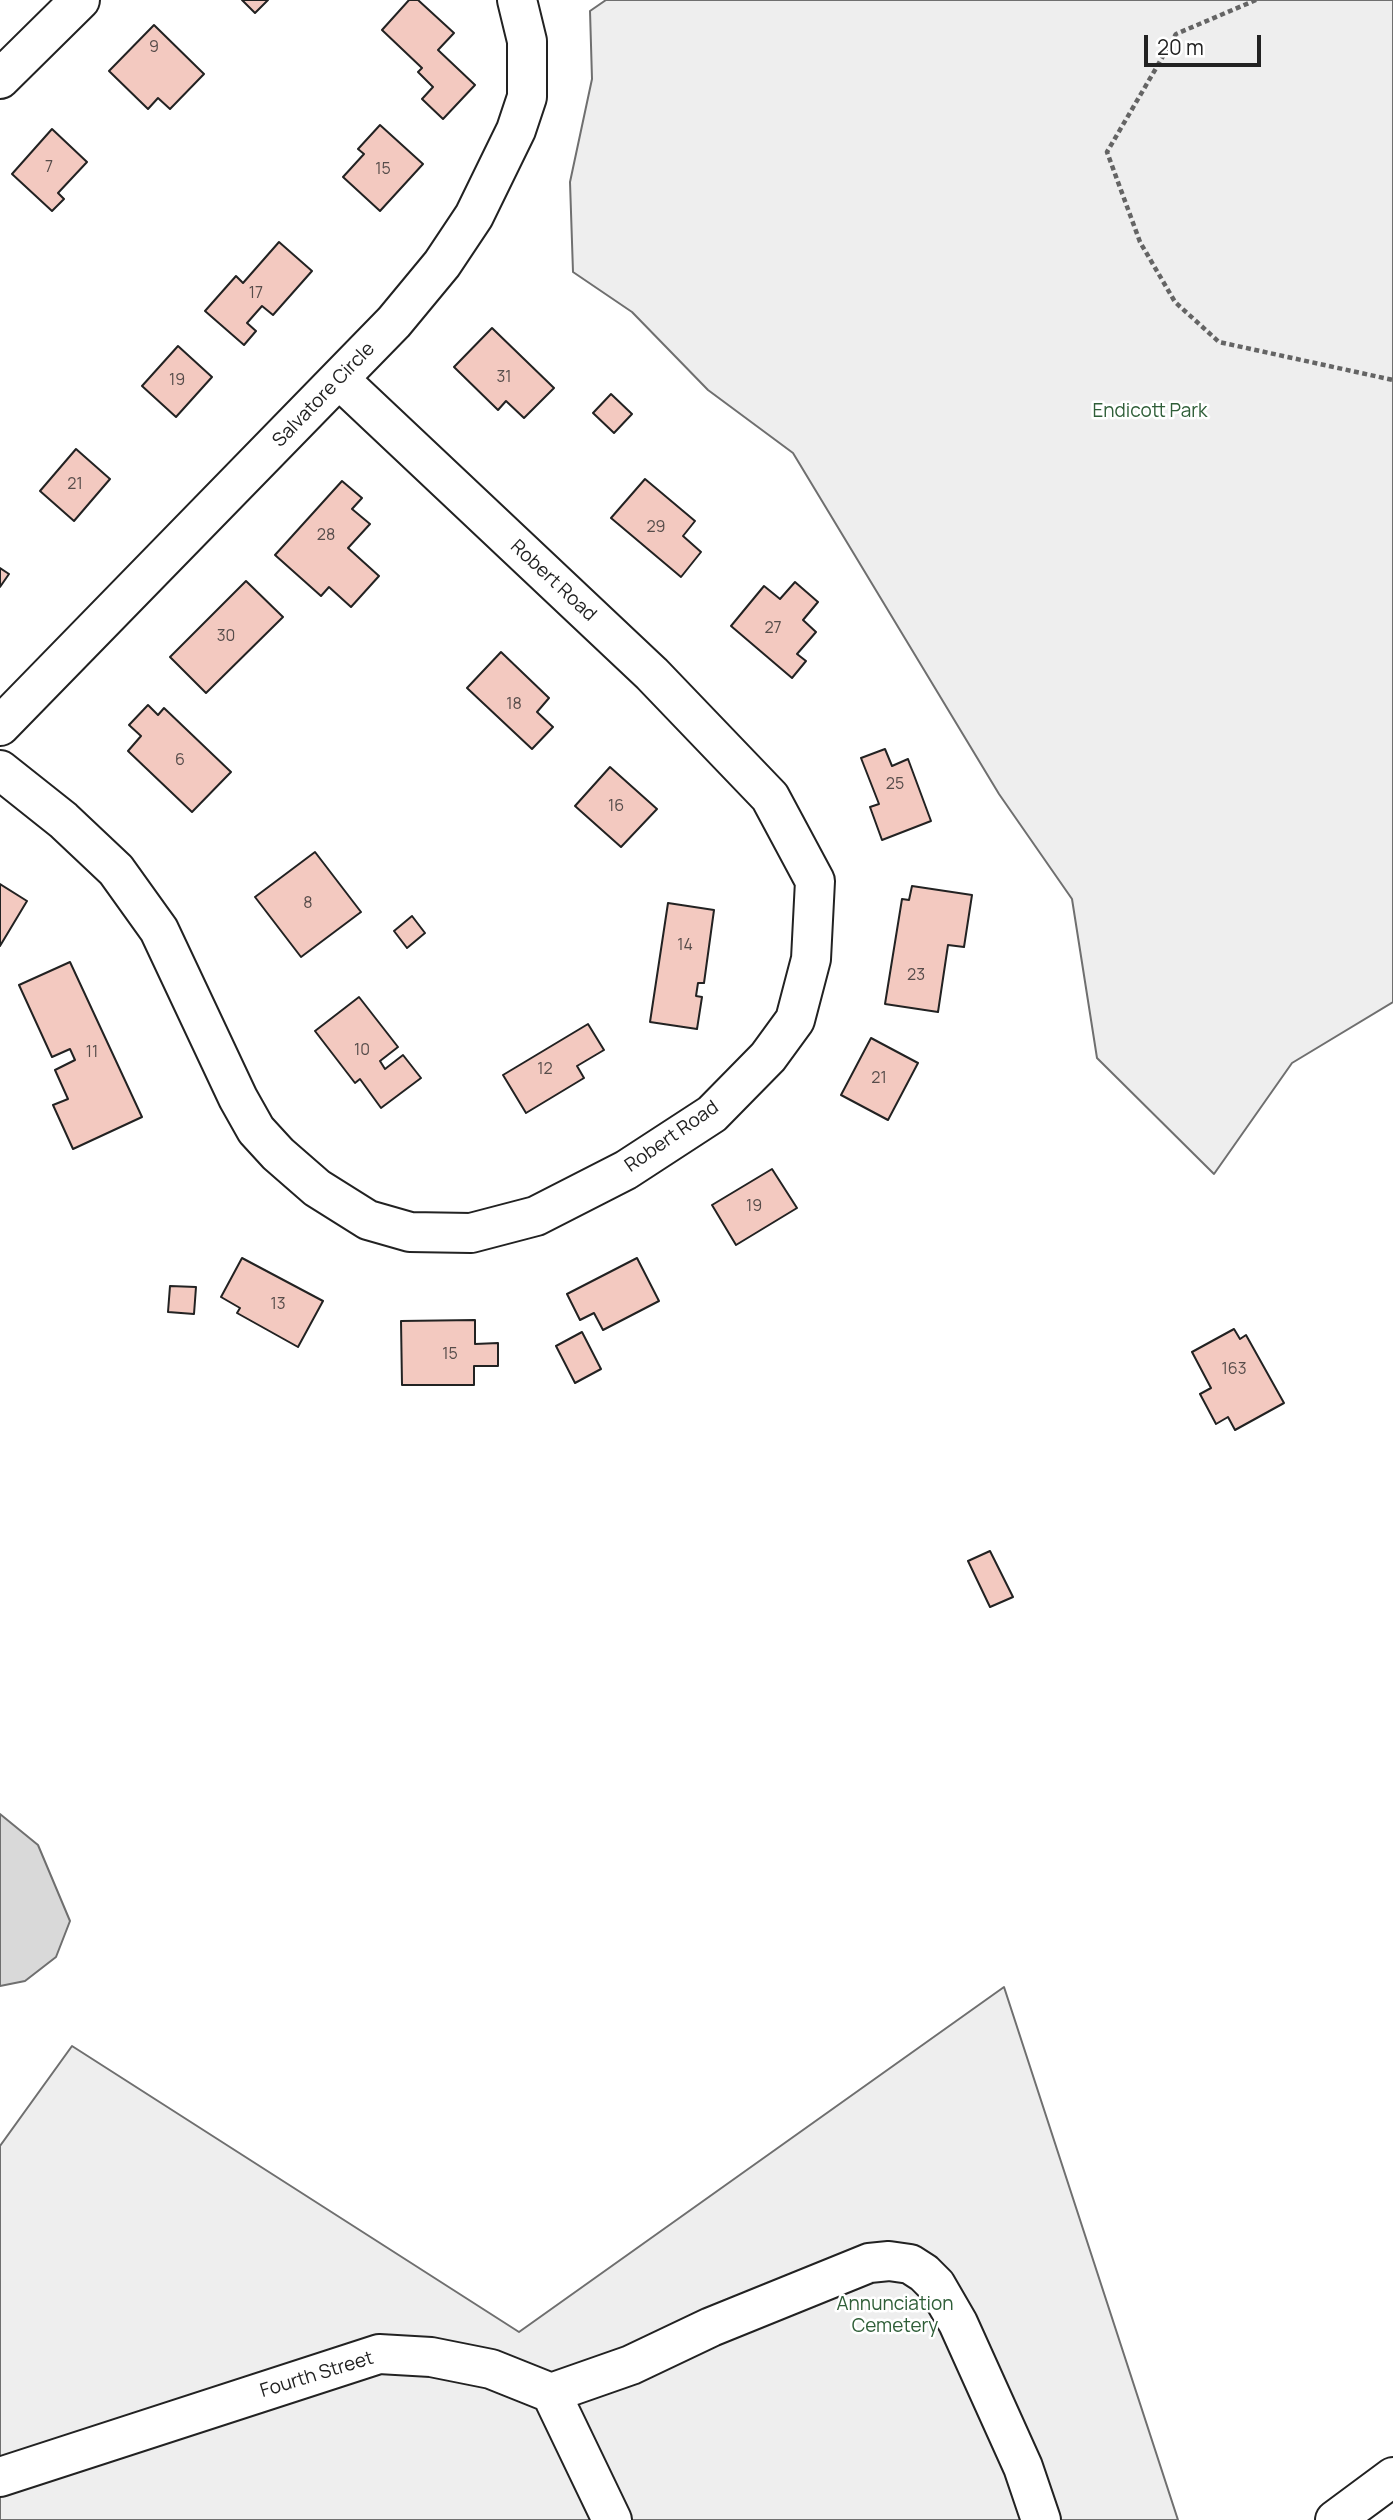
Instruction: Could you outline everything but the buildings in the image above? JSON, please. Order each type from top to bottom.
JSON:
[{"type":"street","points":[[0,79],[80,0]]},
{"type":"street","name":"Salvatore Circle","points":[[0,726],[394,322],[442,264],[474,216],[516,130],[527,97],[527,41],[517,0]]},
{"type":"street","name":"Robert Road","points":[[0,770],[63,820],[116,870],[131,890],[159,930],[238,1098],[256,1130],[278,1154],[317,1188],[368,1220],[410,1232],[471,1233],[536,1216],[626,1170],[712,1114],[768,1056],[795,1020],[811,958],[815,881],[770,797],[652,674],[339,379]]},
{"type":"street","points":[[612,2520],[551,2393],[631,2365],[711,2327],[869,2263],[890,2261],[910,2264],[924,2273],[936,2286],[958,2323],[1023,2467],[1041,2520]]},
{"type":"street","name":"Fourth Street","points":[[0,2477],[379,2354],[431,2357],[491,2370],[551,2393]]},
{"type":"street","points":[[1335,2520],[1393,2477]]},
{"type":"path","points":[[1256,0],[1176,34],[1107,152],[1140,242],[1175,302],[1219,342],[1393,380]]},
{"type":"green space","name":"Endicott Park","points":[[606,0],[1393,0],[1393,1002],[1292,1063],[1214,1174],[1097,1058],[1072,899],[999,794],[793,453],[708,390],[632,312],[573,272],[570,182],[592,79],[590,11]]},
{"type":"green space","name":"Annunciation Cemetery","points":[[1004,1987],[1178,2520],[0,2520],[0,2146],[72,2046],[519,2332]]},
{"type":"shaded area","points":[[0,1814],[38,1845],[70,1921],[56,1957],[25,1981],[0,1986]]}]
